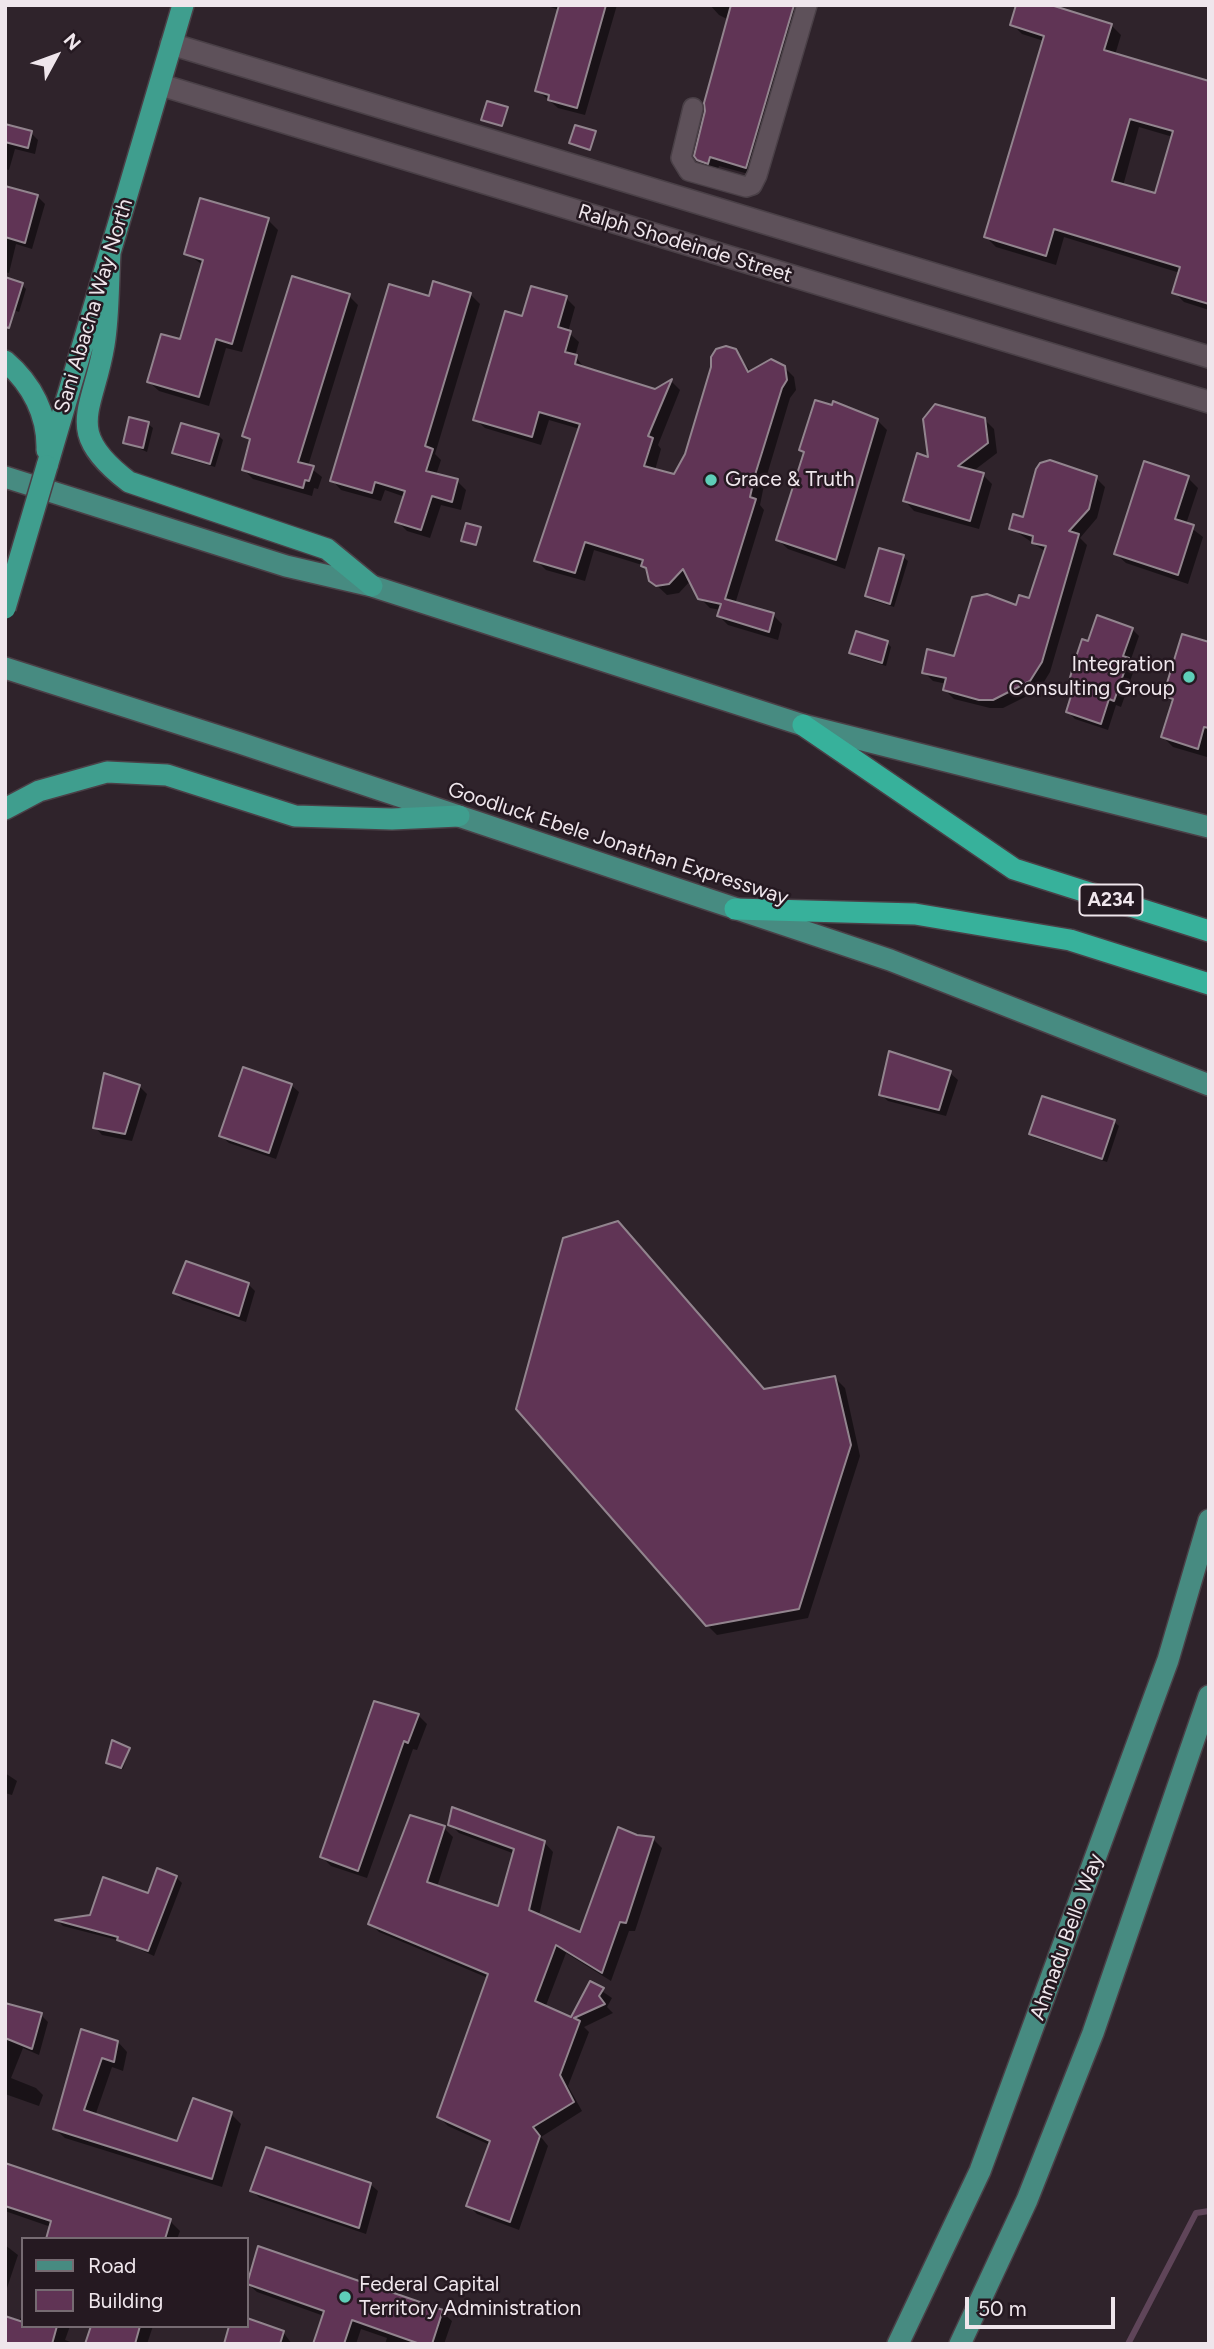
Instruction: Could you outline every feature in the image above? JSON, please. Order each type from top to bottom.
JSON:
[{"type":"highway","name":"Sani Abacha Way North","points":[[5,608],[183,5]]},
{"type":"highway","points":[[110,253],[104,345],[85,418],[95,451],[107,466],[129,482],[327,549],[372,586]]},
{"type":"highway","points":[[5,362],[38,401],[47,430],[47,466]]},
{"type":"highway","name":"A234","points":[[803,725],[1014,869],[1209,931]]},
{"type":"highway","points":[[5,809],[38,790],[107,772],[167,775],[295,816],[392,819],[458,816]]},
{"type":"highway","name":"A234","points":[[735,909],[915,914],[1070,940],[1209,984]]},
{"type":"main road","points":[[5,477],[286,566],[372,586],[803,725],[1209,827]]},
{"type":"main road","name":"Goodluck Ebele Jonathan Expressway","points":[[5,668],[890,960],[1209,1085]]},
{"type":"main road","name":"Ahmadu Bello Way","points":[[898,2344],[980,2171],[1168,1660],[1209,1520]]},
{"type":"main road","points":[[960,2344],[1027,2200],[1093,2033],[1209,1696]]},
{"type":"street","points":[[693,108],[681,158],[682,164],[689,171],[746,187],[752,185],[807,5]]},
{"type":"street","name":"Ralph Shodeinde Street","points":[[172,44],[1209,357]]},
{"type":"street","name":"Ralph Shodeinde Street","points":[[161,85],[1209,402]]},
{"type":"building","points":[[559,5],[606,5],[577,108],[548,100],[549,95],[535,91]]},
{"type":"building","points":[[731,5],[794,5],[746,168],[710,157],[708,164],[694,156],[705,111],[704,103]]},
{"type":"building","points":[[1016,5],[1051,5],[1112,24],[1104,50],[1209,81],[1209,304],[1172,293],[1180,267],[1054,229],[1046,256],[984,237],[1044,36],[1010,25]],"holes":[[[1130,119],[1173,131],[1155,193],[1112,181]]]},
{"type":"building","points":[[487,101],[508,107],[502,126],[481,120]]},
{"type":"building","points":[[5,124],[32,131],[28,148],[5,142]]},
{"type":"building","points":[[575,125],[596,131],[590,150],[569,143]]},
{"type":"building","points":[[5,186],[38,195],[25,243],[5,237]]},
{"type":"building","points":[[200,198],[269,218],[232,344],[216,339],[199,397],[147,382],[161,334],[180,339],[203,260],[184,254]]},
{"type":"building","points":[[292,276],[350,294],[298,462],[314,466],[309,481],[305,480],[303,488],[242,470],[250,439],[242,436]]},
{"type":"building","points":[[5,277],[23,283],[9,328],[5,327]]},
{"type":"building","points":[[433,281],[471,293],[425,446],[433,449],[426,471],[458,479],[452,502],[432,496],[421,530],[395,522],[405,491],[375,482],[372,493],[330,481],[389,284],[429,296]]},
{"type":"building","points":[[531,286],[567,296],[558,327],[571,331],[565,352],[577,355],[575,364],[655,389],[672,379],[648,436],[653,438],[644,466],[674,474],[685,454],[711,367],[711,357],[716,349],[726,346],[736,349],[748,372],[771,359],[785,366],[787,380],[782,388],[755,475],[750,497],[756,499],[725,599],[774,613],[769,632],[717,616],[721,604],[698,599],[683,569],[669,584],[656,586],[649,581],[646,568],[641,566],[643,560],[585,542],[575,573],[534,561],[580,424],[539,412],[532,437],[473,420],[505,311],[522,316]]},
{"type":"building","points":[[815,400],[832,405],[833,401],[878,419],[836,560],[776,540],[804,452],[799,450]]},
{"type":"building","points":[[935,404],[985,418],[988,443],[958,466],[984,473],[970,521],[903,501],[917,453],[928,457],[923,419]]},
{"type":"building","points":[[129,417],[149,422],[143,448],[123,443]]},
{"type":"building","points":[[181,423],[219,434],[210,464],[172,453]]},
{"type":"building","points":[[1050,460],[1097,476],[1089,509],[1069,531],[1079,534],[1042,662],[1030,681],[993,700],[979,700],[943,690],[946,678],[922,673],[927,649],[954,656],[972,597],[987,594],[1016,605],[1019,595],[1029,598],[1046,546],[1032,543],[1033,536],[1009,529],[1013,514],[1023,517],[1036,469],[1040,463]]},
{"type":"building","points":[[1144,461],[1189,476],[1175,519],[1194,525],[1178,575],[1114,554]]},
{"type":"building","points":[[466,523],[481,527],[476,545],[461,541]]},
{"type":"building","points":[[879,548],[904,555],[890,604],[865,596]]},
{"type":"building","points":[[1097,615],[1133,628],[1123,656],[1129,658],[1114,701],[1109,699],[1101,724],[1066,712],[1075,683],[1069,681],[1076,657],[1082,639],[1088,641]]},
{"type":"building","points":[[856,631],[888,641],[882,663],[849,653]]},
{"type":"building","points":[[1182,634],[1209,642],[1209,728],[1204,727],[1198,749],[1161,737],[1173,699],[1163,696]]},
{"type":"building","points":[[889,1051],[951,1071],[939,1110],[879,1095]]},
{"type":"building","points":[[243,1067],[292,1084],[269,1153],[219,1136]]},
{"type":"building","points":[[104,1073],[140,1085],[125,1134],[93,1128]]},
{"type":"building","points":[[1042,1096],[1115,1120],[1102,1159],[1029,1134]]},
{"type":"building","points":[[618,1221],[764,1389],[835,1376],[851,1445],[799,1609],[706,1626],[516,1409],[563,1238]]},
{"type":"building","points":[[186,1261],[249,1283],[239,1316],[173,1293]]},
{"type":"building","points":[[374,1701],[419,1714],[408,1743],[404,1741],[358,1871],[320,1857]]},
{"type":"building","points":[[112,1740],[130,1748],[121,1768],[106,1763]]},
{"type":"building","points":[[452,1807],[545,1841],[529,1910],[580,1932],[618,1827],[637,1835],[654,1837],[626,1923],[620,1922],[602,1973],[556,1945],[535,2001],[571,2017],[590,1981],[604,1988],[599,1996],[605,2004],[574,2018],[580,2021],[560,2075],[574,2102],[533,2127],[540,2136],[510,2222],[466,2206],[490,2141],[437,2117],[488,1974],[368,1924],[410,1815],[445,1826],[427,1882],[498,1906],[514,1849],[448,1825]]},
{"type":"building","points":[[157,1868],[177,1876],[148,1951],[117,1940],[118,1937],[55,1920],[90,1915],[103,1877],[148,1893]]},
{"type":"building","points":[[5,2003],[42,2013],[32,2049],[5,2038]]},
{"type":"building","points":[[81,2029],[118,2041],[114,2062],[102,2058],[84,2110],[177,2141],[193,2098],[232,2112],[212,2179],[53,2129]]},
{"type":"building","points":[[266,2147],[371,2183],[359,2228],[250,2191]]},
{"type":"building","points":[[5,2163],[171,2219],[166,2237],[47,2237],[51,2221],[5,2206]]},
{"type":"building","name":"Federal Capital Territory Administration","points":[[258,2246],[443,2310],[432,2344],[420,2344],[352,2320],[344,2344],[313,2344],[324,2311],[248,2284]]},
{"type":"building","points":[[5,2316],[21,2321],[21,2328],[56,2328],[52,2344],[5,2344]]},
{"type":"building","points":[[248,2318],[284,2331],[280,2344],[224,2344],[228,2328],[248,2328]]},
{"type":"building","points":[[90,2328],[139,2328],[135,2344],[85,2344]]},
{"type":"waterway","points":[[1128,2344],[1196,2213],[1209,2211]]},
{"type":"place","name":"Grace & Truth","points":[[711,480]]},
{"type":"place","name":"Integration Consulting Group","points":[[1189,677]]},
{"type":"place","name":"Federal Capital Territory Administration","points":[[345,2297]]}]
